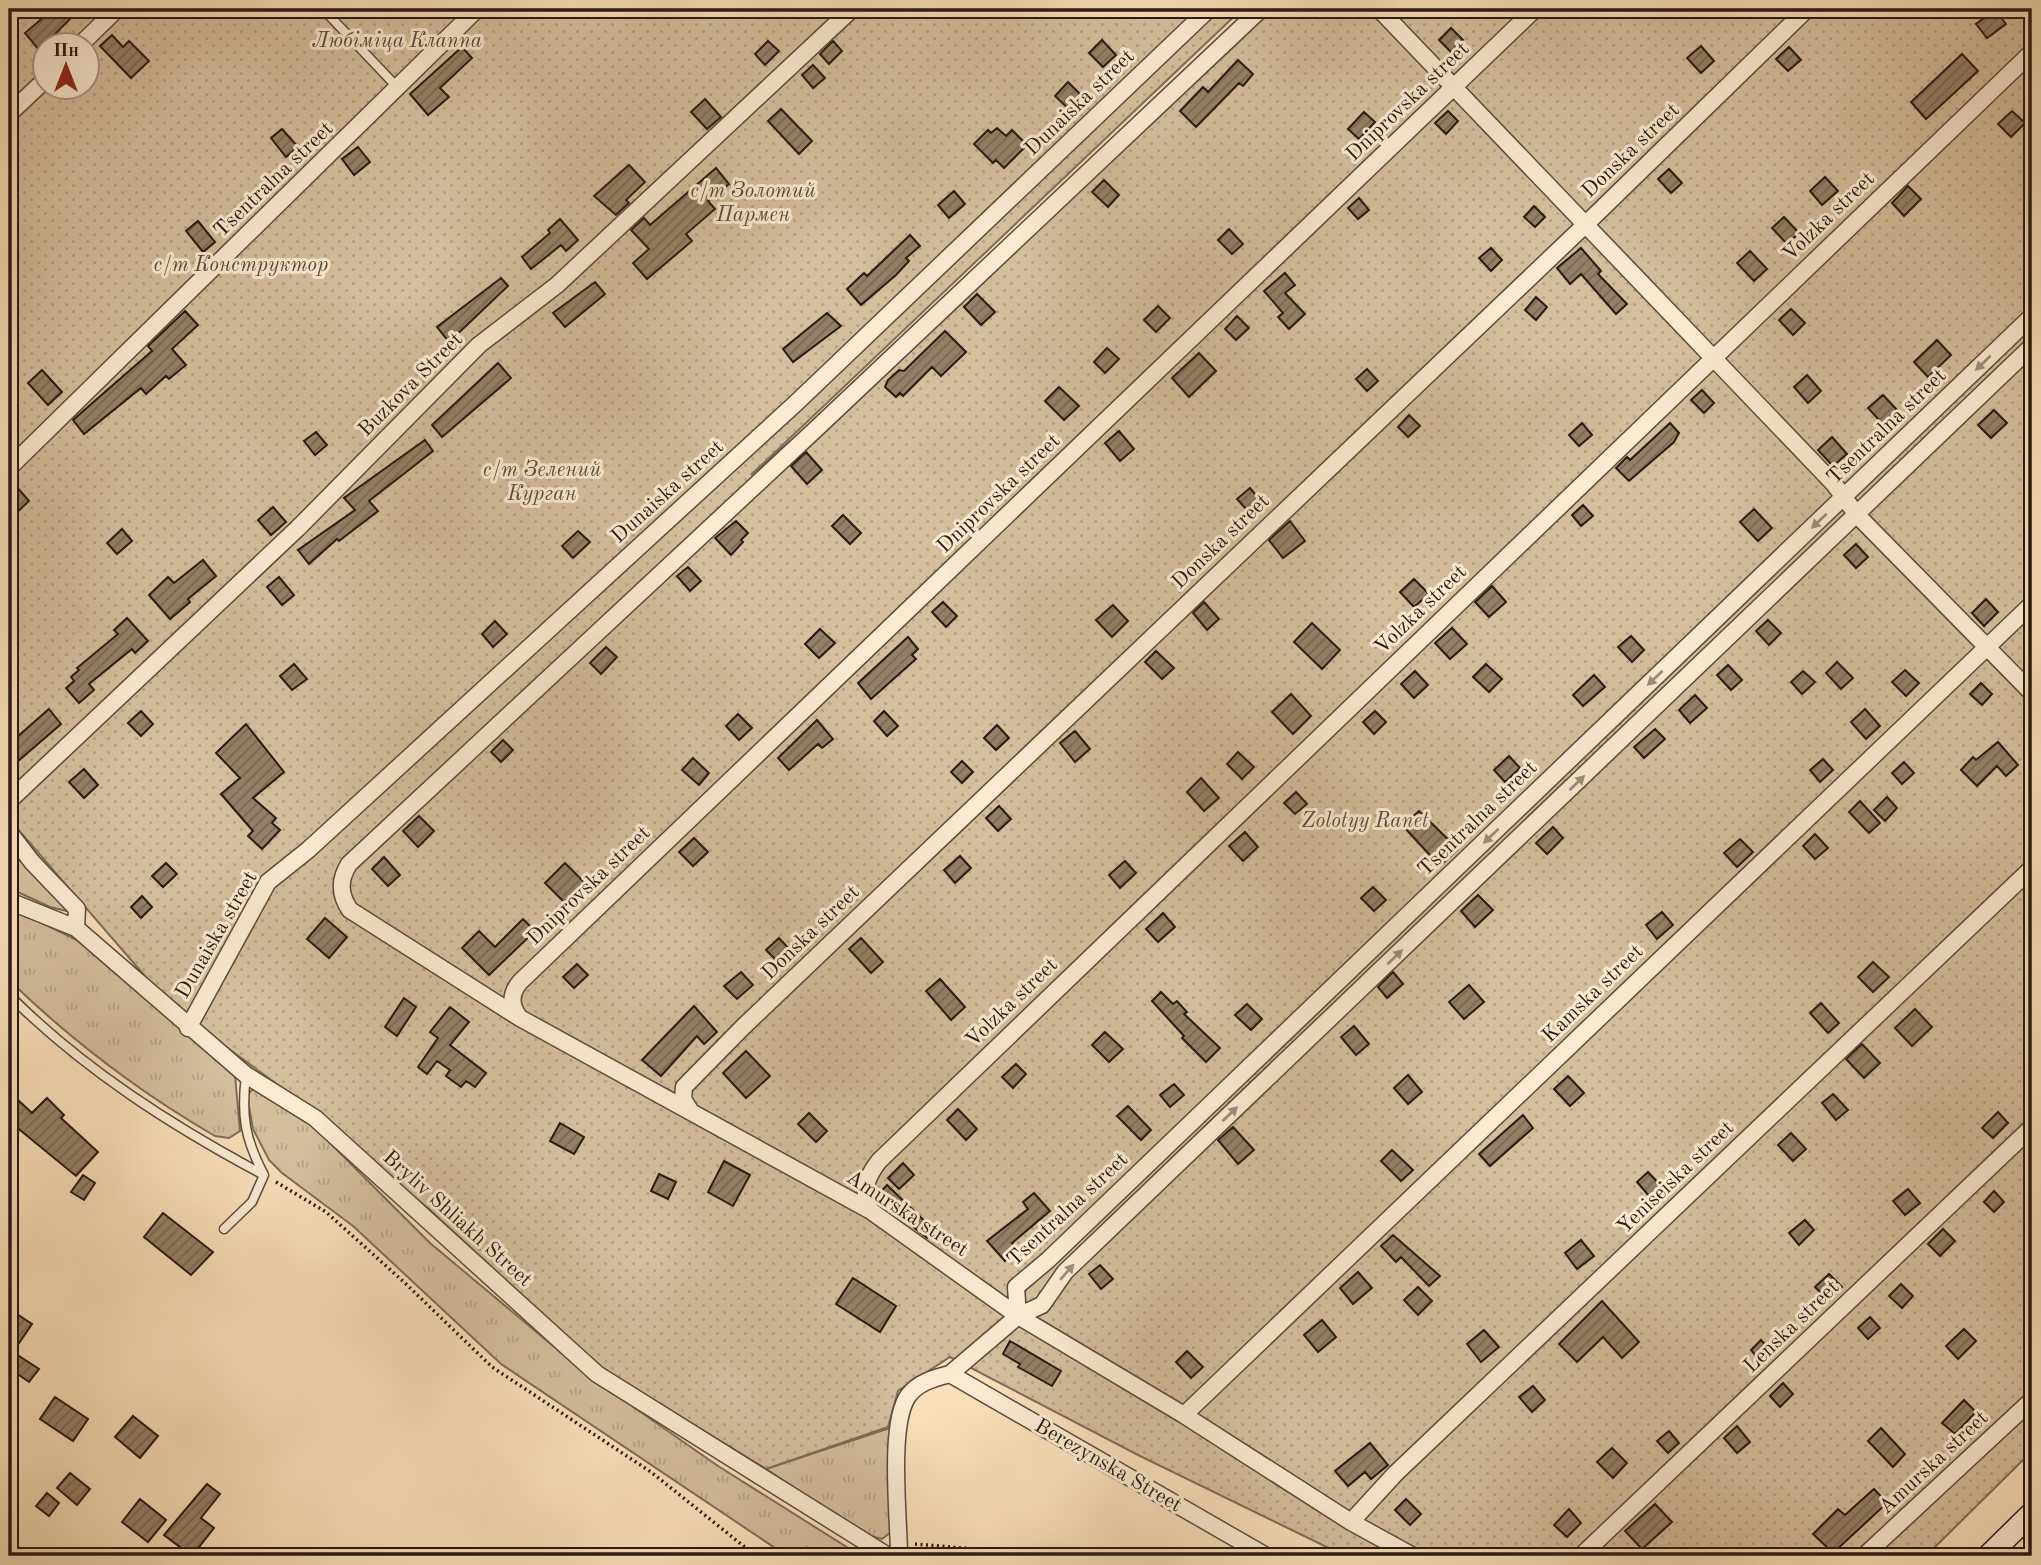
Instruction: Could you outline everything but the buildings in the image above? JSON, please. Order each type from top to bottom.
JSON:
[{"type":"street","points":[[93,32],[117,9]]},
{"type":"street","name":"Tsentralna street","points":[[9,468],[477,9]]},
{"type":"street","name":"Buzkova Street","points":[[9,801],[298,528],[479,345],[557,285],[852,9]]},
{"type":"street","name":"Dunaiska street","points":[[188,1028],[268,881],[308,850],[796,403],[1209,9]]},
{"type":"street","name":"Amurska street","points":[[1261,9],[349,864],[341,882],[341,892],[350,910],[520,1018],[871,1211],[1018,1316],[1184,1415],[1351,1521],[1413,1556]]},
{"type":"street","points":[[1379,9],[1834,484],[1857,516],[2032,693]]},
{"type":"street","name":"Dniprovska street","points":[[520,1018],[515,1012],[512,996],[520,982],[1535,9]]},
{"type":"street","name":"Donska street","points":[[691,1112],[683,1099],[684,1087],[743,1027],[1585,225],[1807,9]]},
{"type":"street","name":"Volzka street","points":[[871,1211],[865,1200],[865,1186],[879,1161],[2032,52]]},
{"type":"street","points":[[9,114],[32,92]]},
{"type":"street","name":"Tsentralna street","points":[[2032,316],[1058,1251],[1016,1287],[1018,1316],[1042,1305],[1065,1272],[2032,346]]},
{"type":"street","name":"Kamska street","points":[[1184,1415],[2032,604]]},
{"type":"street","points":[[9,832],[32,862],[77,909],[76,928]]},
{"type":"street","name":"Yeniseiska street","points":[[1351,1521],[1395,1474],[2032,868]]},
{"type":"street","name":"Bryliv Shliakh Street","points":[[9,901],[76,928],[188,1028],[246,1075],[315,1118],[597,1374],[888,1556]]},
{"type":"street","name":"Lenska street","points":[[1581,1556],[2032,1127]]},
{"type":"street","points":[[899,1549],[896,1482],[902,1407],[920,1384],[950,1374],[1018,1316]]},
{"type":"street","name":"Berezynska Street","points":[[950,1374],[1266,1556]]},
{"type":"street","name":"Amurska street","points":[[1864,1556],[2032,1400]]},
{"type":"street","points":[[1988,1556],[2032,1513]]},
{"type":"street","points":[[9,1550],[16,1556]]},
{"type":"lane","points":[[323,9],[398,88]]},
{"type":"lane","points":[[9,995],[73,1054],[194,1138],[264,1175]]},
{"type":"lane","points":[[224,1229],[252,1202],[264,1175],[245,1133],[243,1103],[246,1075]]},
{"type":"path","points":[[264,1175],[326,1212],[492,1367],[651,1472],[756,1556]]},
{"type":"path","points":[[899,1549],[986,1550],[998,1556]]},
{"type":"green space","name":"Zolotyy Ranet","points":[[9,9],[1242,9],[751,475],[851,389],[1250,9],[2032,9],[2032,1451],[1926,1556],[1345,1556],[1138,1455],[950,1357],[898,1391],[888,1427],[766,1469],[598,1366],[430,1210],[292,1095],[193,1023],[163,997],[9,819]]},
{"type":"green space","points":[[9,839],[71,912],[50,907],[9,888]]},
{"type":"green space","points":[[9,907],[77,940],[235,1075],[240,1131],[229,1138],[215,1136],[160,1102],[82,1045],[9,980]]},
{"type":"green space","points":[[253,1089],[306,1119],[430,1243],[589,1376],[718,1466],[861,1556],[787,1556],[501,1364],[353,1226],[282,1173],[269,1160],[253,1129],[247,1095]]},
{"type":"green space","points":[[896,1426],[891,1532],[882,1539],[864,1534],[766,1469]]},
{"type":"park label","name":"Любіміца Клаппа","points":[[397,41]]},
{"type":"park label","name":"с/т Золотий Пармен","points":[[753,203]]},
{"type":"park label","name":"с/т Конструктор","points":[[241,265]]},
{"type":"park label","name":"с/т Зелений Курган","points":[[542,482]]}]
